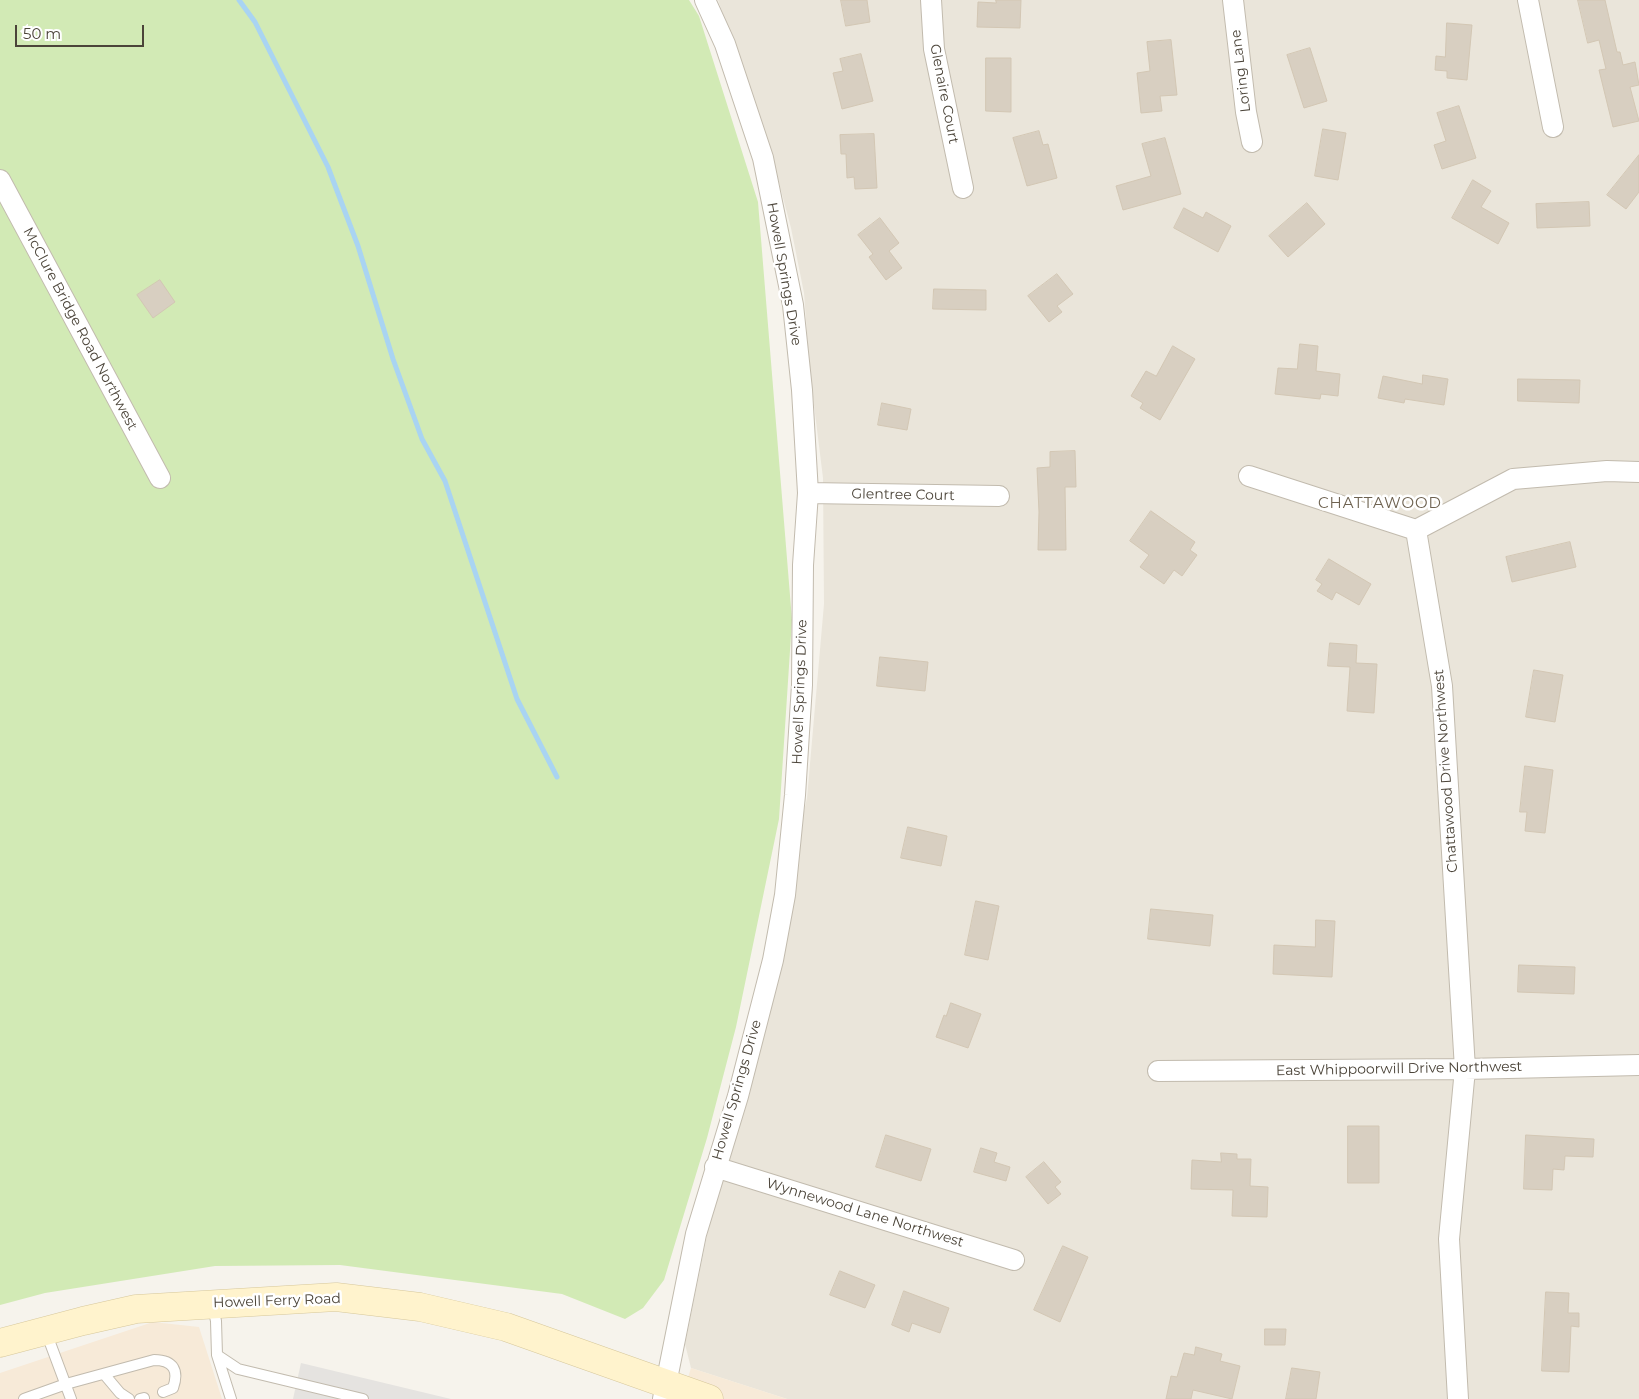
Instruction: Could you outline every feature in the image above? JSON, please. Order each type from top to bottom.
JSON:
[{"type":"street","name":"Howell Springs Drive","points":[[665,1391],[696,1234],[738,1096],[773,960],[785,895],[795,795],[801,694],[803,565],[808,493],[802,390],[793,305],[763,158],[724,44],[705,0]]},
{"type":"street","name":"Glenaire Court","points":[[931,0],[934,49],[963,188]]},
{"type":"street","name":"Loring Lane","points":[[1233,0],[1246,112],[1252,142]]},
{"type":"street","points":[[1528,0],[1553,127]]},
{"type":"street","name":"McClure Bridge Road Northwest","points":[[0,180],[160,478]]},
{"type":"street","points":[[1250,476],[1416,530],[1513,479],[1607,471],[1639,472]]},
{"type":"street","name":"Glentree Court","points":[[808,493],[999,496]]},
{"type":"street","name":"Chattawood Drive Northwest","points":[[1416,530],[1442,686],[1465,1068],[1449,1239],[1458,1399]]},
{"type":"street","name":"East Whippoorwill Drive Northwest","points":[[1158,1070],[1639,1065]]},
{"type":"street","name":"Wynnewood Lane Northwest","points":[[716,1166],[1014,1260]]},
{"type":"street","name":"Howell Ferry Road","points":[[0,1343],[136,1309],[336,1297],[420,1307],[506,1327],[665,1391],[709,1399]]},
{"type":"lane","points":[[212,1303],[216,1321],[217,1355],[231,1399]]},
{"type":"lane","points":[[45,1331],[70,1399]]},
{"type":"lane","points":[[217,1355],[238,1369],[363,1399]]},
{"type":"lane","points":[[24,1399],[66,1384],[154,1360],[164,1360],[176,1371],[173,1388],[163,1392]]},
{"type":"lane","points":[[104,1374],[120,1393],[129,1399]]},
{"type":"shaded area","points":[[718,0],[1639,0],[1639,1399],[787,1399],[691,1368],[685,1344],[712,1211],[807,798],[824,604],[823,478],[810,373],[804,293],[791,228],[770,149]]},
{"type":"shaded area","points":[[153,1322],[199,1327],[222,1399],[0,1399],[0,1373]]},
{"type":"shaded area","points":[[301,1363],[451,1399],[293,1399]]},
{"type":"shaded area","points":[[691,1368],[787,1399],[681,1399]]},
{"type":"green space","points":[[0,0],[689,0],[699,16],[758,202],[792,620],[779,819],[736,1027],[707,1138],[664,1280],[643,1308],[625,1319],[562,1294],[340,1265],[215,1266],[45,1293],[0,1305]]},
{"type":"building","points":[[841,0],[867,0],[870,22],[846,26]]},
{"type":"building","points":[[996,0],[1021,0],[1020,28],[977,27],[978,2],[996,3]]},
{"type":"building","points":[[1578,0],[1605,0],[1617,52],[1620,52],[1623,65],[1635,62],[1639,85],[1630,87],[1639,121],[1613,127],[1599,70],[1606,69],[1599,40],[1588,43]]},
{"type":"building","points":[[1447,23],[1472,25],[1467,80],[1447,78],[1447,71],[1435,70],[1436,56],[1445,57]]},
{"type":"building","points":[[1171,40],[1177,95],[1160,96],[1162,111],[1141,113],[1137,73],[1150,71],[1147,42]]},
{"type":"building","points":[[1310,48],[1327,101],[1304,108],[1287,55]]},
{"type":"building","points":[[861,54],[873,101],[842,109],[833,73],[843,71],[840,59]]},
{"type":"building","points":[[986,58],[1011,58],[1011,112],[986,111]]},
{"type":"building","points":[[1459,106],[1476,158],[1442,169],[1434,145],[1446,141],[1437,113]]},
{"type":"building","points":[[1323,129],[1346,133],[1338,180],[1315,176]]},
{"type":"building","points":[[1039,131],[1043,145],[1048,144],[1057,178],[1027,186],[1013,138]]},
{"type":"building","points":[[874,134],[877,188],[855,189],[854,177],[847,178],[846,154],[841,154],[840,135]]},
{"type":"building","points":[[1165,138],[1181,194],[1123,210],[1116,186],[1151,176],[1142,144]]},
{"type":"building","points":[[1639,155],[1639,192],[1626,209],[1607,195]]},
{"type":"building","points":[[1473,180],[1491,191],[1481,207],[1509,223],[1498,244],[1452,218]]},
{"type":"building","points":[[1589,202],[1590,226],[1537,228],[1536,204]]},
{"type":"building","points":[[1307,203],[1325,224],[1288,257],[1269,236]]},
{"type":"building","points":[[1184,208],[1203,218],[1206,212],[1231,226],[1218,252],[1174,228]]},
{"type":"building","points":[[880,218],[899,243],[889,251],[902,268],[886,280],[869,257],[873,254],[858,235]]},
{"type":"building","points":[[1057,274],[1073,294],[1057,306],[1062,312],[1049,322],[1028,296]]},
{"type":"building","points":[[160,280],[175,302],[153,318],[137,295]]},
{"type":"building","points":[[934,289],[986,290],[986,310],[933,309]]},
{"type":"building","points":[[1300,344],[1318,346],[1316,371],[1340,374],[1338,396],[1321,394],[1320,399],[1275,394],[1278,368],[1297,369]]},
{"type":"building","points":[[1173,346],[1195,359],[1160,420],[1140,408],[1143,403],[1131,396],[1146,371],[1156,376]]},
{"type":"building","points":[[1423,375],[1448,379],[1444,405],[1405,399],[1404,403],[1378,398],[1383,376],[1422,384]]},
{"type":"building","points":[[1518,379],[1580,380],[1579,403],[1518,401]]},
{"type":"building","points":[[882,403],[911,409],[907,430],[878,425]]},
{"type":"building","points":[[1075,451],[1076,487],[1065,487],[1066,550],[1038,550],[1037,468],[1050,467],[1050,452]]},
{"type":"building","points":[[1151,511],[1195,542],[1190,550],[1197,555],[1182,576],[1174,570],[1164,584],[1140,567],[1149,555],[1130,541]]},
{"type":"building","points":[[1570,542],[1576,567],[1512,582],[1506,557]]},
{"type":"building","points":[[1329,559],[1371,584],[1359,605],[1336,592],[1332,600],[1317,591],[1322,584],[1316,580]]},
{"type":"building","points":[[1330,643],[1357,645],[1356,663],[1377,664],[1374,713],[1347,711],[1350,667],[1328,666]]},
{"type":"building","points":[[880,657],[928,662],[925,691],[877,686]]},
{"type":"building","points":[[1534,670],[1563,675],[1555,722],[1526,717]]},
{"type":"building","points":[[1525,766],[1553,770],[1545,833],[1525,831],[1527,812],[1520,812]]},
{"type":"building","points":[[908,827],[947,836],[941,866],[901,858]]},
{"type":"building","points":[[976,901],[999,906],[988,960],[965,955]]},
{"type":"building","points":[[1151,909],[1213,915],[1210,946],[1148,939]]},
{"type":"building","points":[[1316,920],[1335,921],[1332,977],[1273,974],[1274,945],[1315,947]]},
{"type":"building","points":[[1519,965],[1575,967],[1574,994],[1518,992]]},
{"type":"building","points":[[951,1003],[981,1014],[968,1048],[936,1037],[944,1015],[946,1016]]},
{"type":"building","points":[[1348,1126],[1379,1126],[1379,1183],[1348,1183]]},
{"type":"building","points":[[886,1135],[931,1149],[921,1181],[876,1167]]},
{"type":"building","points":[[1526,1135],[1594,1139],[1593,1157],[1565,1156],[1564,1170],[1553,1169],[1552,1190],[1524,1189]]},
{"type":"building","points":[[981,1148],[997,1153],[994,1162],[1010,1167],[1006,1181],[974,1172]]},
{"type":"building","points":[[1221,1153],[1237,1154],[1237,1159],[1251,1159],[1250,1186],[1268,1187],[1267,1217],[1232,1216],[1233,1190],[1191,1189],[1192,1160],[1221,1162]]},
{"type":"building","points":[[1044,1162],[1061,1182],[1055,1187],[1061,1194],[1048,1204],[1026,1177]]},
{"type":"building","points":[[1063,1246],[1088,1257],[1060,1322],[1034,1310]]},
{"type":"building","points":[[840,1271],[875,1285],[865,1308],[830,1295]]},
{"type":"building","points":[[904,1291],[949,1308],[940,1333],[912,1323],[909,1332],[892,1325]]},
{"type":"building","points":[[1546,1292],[1569,1293],[1568,1313],[1579,1313],[1579,1327],[1571,1326],[1569,1372],[1542,1371]]},
{"type":"building","points":[[1265,1329],[1286,1329],[1285,1345],[1265,1345]]},
{"type":"building","points":[[1196,1347],[1222,1354],[1220,1361],[1240,1366],[1232,1399],[1193,1390],[1191,1399],[1166,1399],[1171,1376],[1177,1377],[1184,1353],[1194,1355]]},
{"type":"building","points":[[1292,1368],[1320,1372],[1316,1399],[1286,1399]]},
{"type":"waterway","points":[[239,0],[255,22],[328,167],[358,246],[393,359],[422,439],[445,481],[517,699],[557,777]]},
{"type":"district","name":"CHATTAWOOD","points":[[1380,504]]}]
